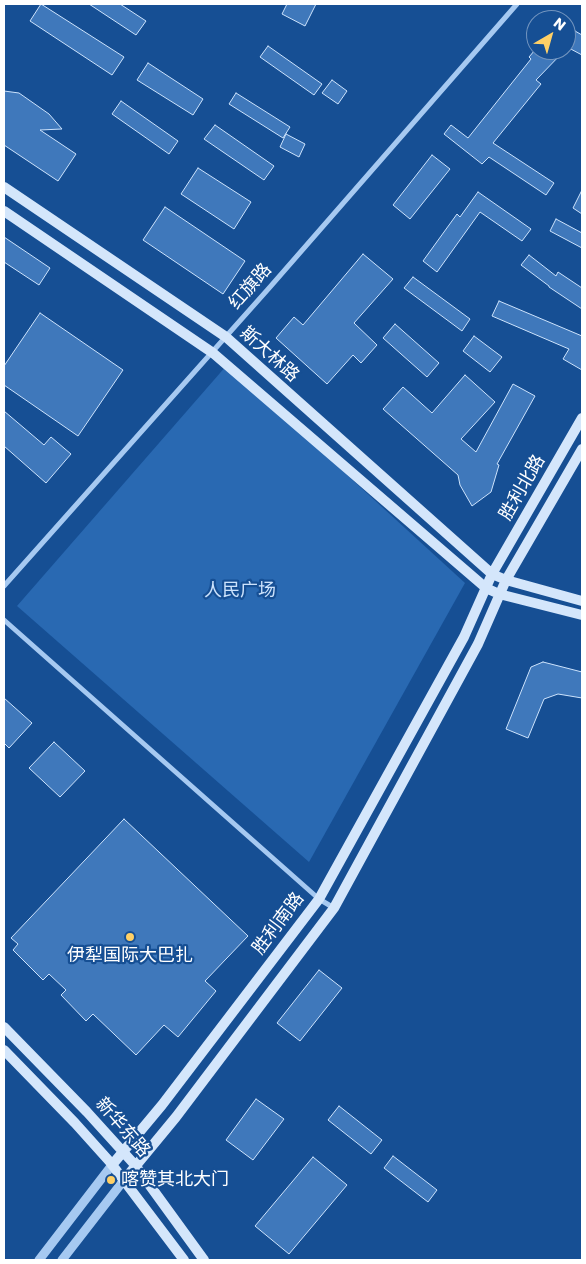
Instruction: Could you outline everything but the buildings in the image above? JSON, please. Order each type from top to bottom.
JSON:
[{"type":"main road","name":"斯大林路","points":[[4,187],[226,337],[492,574],[506,580],[582,601]]},
{"type":"main road","name":"斯大林路","points":[[4,211],[212,352],[486,588],[499,594],[582,615]]},
{"type":"main road","name":"胜利北路","points":[[492,574],[582,418]]},
{"type":"main road","name":"胜利北路","points":[[506,580],[582,449]]},
{"type":"main road","name":"胜利南路","points":[[112,1165],[162,1105],[319,898],[464,638],[492,574]]},
{"type":"main road","name":"胜利南路","points":[[124,1180],[176,1117],[334,908],[478,644],[506,580]]},
{"type":"main road","name":"新华东路","points":[[4,1026],[135,1165],[204,1260]]},
{"type":"main road","name":"新华东路","points":[[4,1050],[75,1123],[112,1165],[184,1260]]},
{"type":"street","name":"红旗路","points":[[4,586],[226,337],[517,4]]},
{"type":"street","points":[[4,620],[319,898],[334,908]]},
{"type":"street","name":"胜利南路","points":[[39,1260],[112,1165]]},
{"type":"street","name":"胜利南路","points":[[62,1260],[124,1180]]},
{"type":"green space","name":"人民广场","points":[[227,365],[465,583],[309,862],[17,606]]},
{"type":"place","name":"伊犁国际大巴扎","points":[[130,937]]},
{"type":"place","name":"喀赞其北大门","points":[[111,1180]]}]
